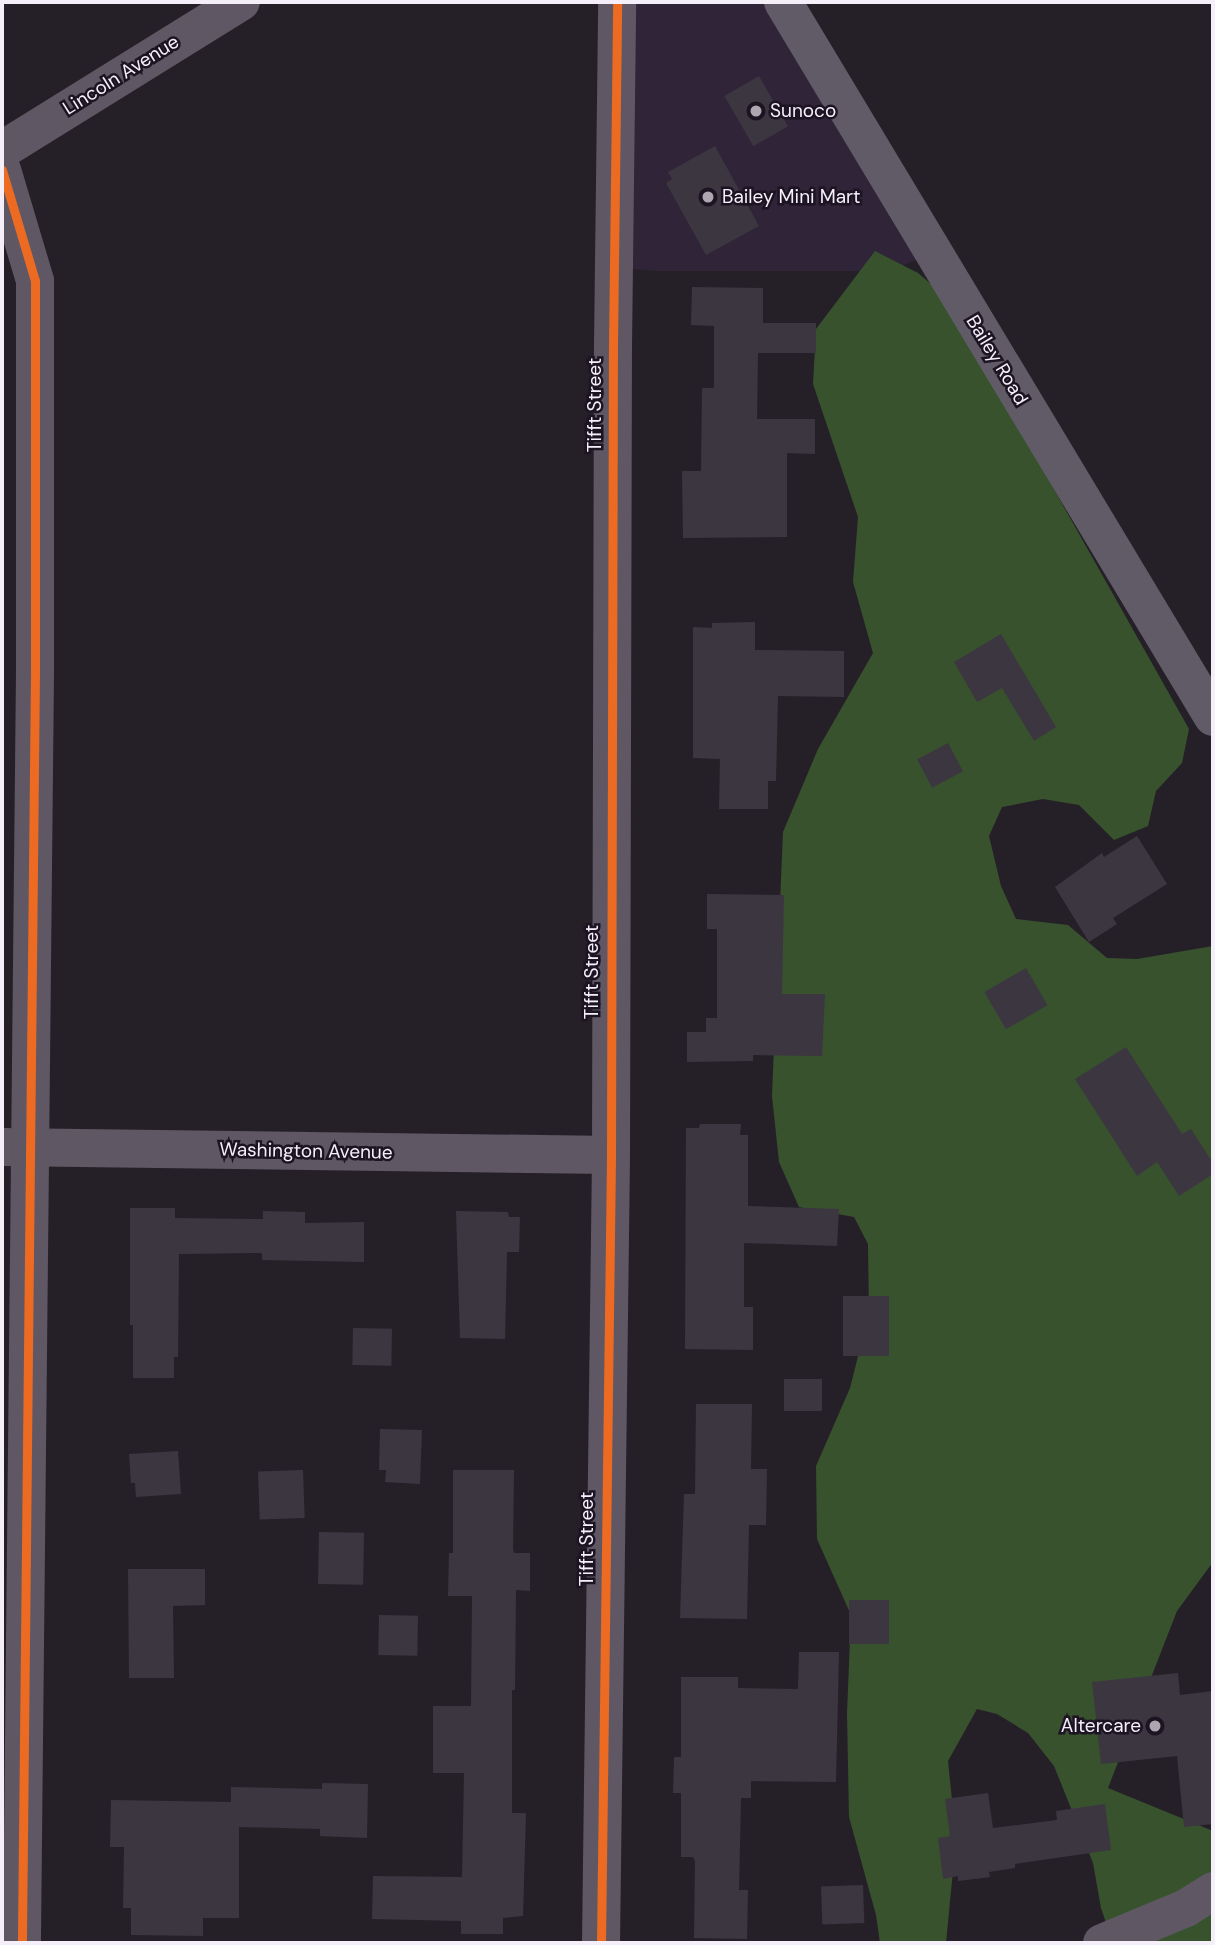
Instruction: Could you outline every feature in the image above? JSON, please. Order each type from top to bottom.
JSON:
[{"type":"street","name":"Lincoln Avenue","points":[[2,150],[241,2]]},
{"type":"street","name":"Tifft Street","points":[[601,1943],[611,1155],[613,346],[617,2]]},
{"type":"street","name":"Bailey Road","points":[[783,2],[1213,717]]},
{"type":"street","points":[[2,170],[35,281],[15,1147],[14,1811],[22,1943]]},
{"type":"street","name":"Washington Avenue","points":[[15,1147],[611,1155]]},
{"type":"street","points":[[1102,1943],[1186,1908],[1213,1891]]},
{"type":"shaded area","points":[[617,2],[783,2],[933,253],[889,271],[655,271],[614,267]]},
{"type":"green space","points":[[875,251],[918,273],[945,296],[1189,729],[1182,763],[1156,791],[1148,826],[1114,840],[1079,805],[1043,799],[1002,807],[989,836],[1001,886],[1016,919],[1068,925],[1107,958],[1137,959],[1213,946],[1213,1562],[1177,1611],[1108,1788],[1213,1831],[1213,1943],[1113,1943],[1101,1908],[1093,1863],[1054,1766],[1028,1733],[997,1714],[977,1709],[948,1761],[956,1839],[946,1943],[880,1943],[876,1915],[849,1817],[847,1713],[851,1615],[817,1539],[816,1466],[850,1388],[869,1313],[868,1244],[854,1217],[799,1207],[779,1162],[772,1096],[783,832],[818,749],[873,653],[853,582],[858,517],[813,384],[816,329]]},
{"type":"building","name":"Sunoco","points":[[759,76],[788,126],[753,146],[724,96]]},
{"type":"building","name":"Bailey Mini Mart","points":[[715,146],[759,226],[706,255],[666,183],[672,179],[668,172]]},
{"type":"building","points":[[692,287],[763,288],[763,323],[816,323],[816,353],[758,353],[757,419],[815,419],[815,454],[787,453],[787,537],[683,538],[682,471],[701,471],[702,388],[714,388],[714,326],[691,325]]},
{"type":"building","points":[[755,622],[755,650],[844,651],[844,697],[778,696],[776,781],[768,781],[768,809],[719,809],[720,759],[693,758],[693,627],[712,628],[712,623]]},
{"type":"building","points":[[1001,634],[1056,727],[1034,741],[1002,688],[977,702],[954,662]]},
{"type":"building","points":[[948,743],[963,771],[932,788],[917,759]]},
{"type":"building","points":[[1137,836],[1167,884],[1113,918],[1117,924],[1089,942],[1055,887],[1102,853],[1104,857]]},
{"type":"building","points":[[707,894],[784,895],[782,994],[825,994],[822,1056],[753,1055],[753,1061],[687,1062],[687,1032],[706,1032],[706,1018],[717,1018],[717,929],[707,929]]},
{"type":"building","points":[[1026,968],[1048,1005],[1006,1029],[984,992]]},
{"type":"building","points":[[1126,1047],[1182,1134],[1191,1129],[1213,1163],[1213,1174],[1179,1196],[1157,1162],[1137,1176],[1075,1079]]},
{"type":"building","points":[[700,1124],[741,1124],[740,1135],[748,1135],[748,1206],[839,1209],[837,1246],[744,1243],[744,1307],[753,1307],[753,1350],[685,1349],[686,1128],[699,1128]]},
{"type":"building","points":[[130,1208],[175,1208],[175,1218],[263,1219],[263,1211],[305,1212],[305,1223],[364,1222],[364,1262],[262,1260],[262,1253],[179,1254],[178,1357],[174,1357],[174,1378],[133,1378]]},
{"type":"building","points":[[456,1211],[508,1212],[509,1217],[520,1217],[519,1252],[507,1252],[505,1339],[460,1338]]},
{"type":"building","points":[[843,1296],[889,1296],[889,1356],[843,1356]]},
{"type":"building","points":[[353,1328],[392,1329],[391,1366],[352,1365]]},
{"type":"building","points":[[784,1379],[822,1379],[822,1411],[784,1411]]},
{"type":"building","points":[[696,1404],[752,1404],[751,1469],[767,1469],[766,1525],[749,1525],[747,1619],[680,1618],[684,1494],[695,1494]]},
{"type":"building","points":[[380,1429],[422,1430],[420,1484],[385,1482],[386,1470],[379,1470]]},
{"type":"building","points":[[178,1451],[181,1494],[136,1497],[135,1483],[131,1483],[129,1454]]},
{"type":"building","points":[[303,1470],[305,1518],[260,1520],[258,1472]]},
{"type":"building","points":[[453,1470],[514,1470],[513,1549],[514,1553],[530,1553],[530,1591],[516,1590],[515,1690],[512,1690],[512,1813],[526,1813],[523,1916],[503,1918],[503,1934],[461,1934],[461,1921],[372,1919],[373,1876],[462,1877],[464,1773],[433,1773],[433,1706],[471,1706],[472,1596],[448,1596],[449,1553],[453,1553]]},
{"type":"building","points":[[319,1532],[364,1533],[363,1585],[318,1584]]},
{"type":"building","points":[[128,1569],[205,1569],[205,1605],[173,1606],[174,1678],[129,1678]]},
{"type":"building","points":[[849,1600],[889,1600],[889,1644],[849,1644]]},
{"type":"building","points":[[379,1615],[418,1616],[417,1656],[378,1655]]},
{"type":"building","points":[[799,1652],[839,1652],[836,1782],[751,1781],[751,1798],[741,1798],[739,1890],[748,1890],[747,1939],[694,1938],[695,1861],[693,1857],[681,1857],[681,1793],[673,1793],[674,1757],[681,1757],[681,1677],[738,1677],[738,1688],[798,1689]]},
{"type":"building","name":"Altercare","points":[[1178,1673],[1180,1695],[1213,1691],[1213,1824],[1184,1827],[1177,1756],[1101,1764],[1092,1682]]},
{"type":"building","points":[[322,1783],[368,1784],[367,1838],[320,1836],[320,1829],[239,1827],[239,1918],[203,1918],[203,1936],[131,1935],[131,1908],[123,1908],[124,1847],[110,1847],[111,1800],[231,1802],[231,1787],[322,1789]]},
{"type":"building","points":[[988,1793],[993,1828],[1057,1820],[1056,1811],[1105,1804],[1111,1850],[1015,1864],[1015,1868],[989,1872],[990,1877],[958,1881],[958,1876],[943,1879],[938,1838],[950,1836],[945,1799]]},
{"type":"building","points":[[863,1885],[864,1923],[822,1924],[821,1886]]},
{"type":"cycle path","points":[[601,1943],[611,1155],[613,346],[617,2]]},
{"type":"cycle path","points":[[2,170],[35,281],[35,673],[22,1943]]},
{"type":"place","name":"Sunoco","points":[[756,111]]},
{"type":"place","name":"Bailey Mini Mart","points":[[708,197]]},
{"type":"place","name":"Altercare","points":[[1155,1726]]}]
